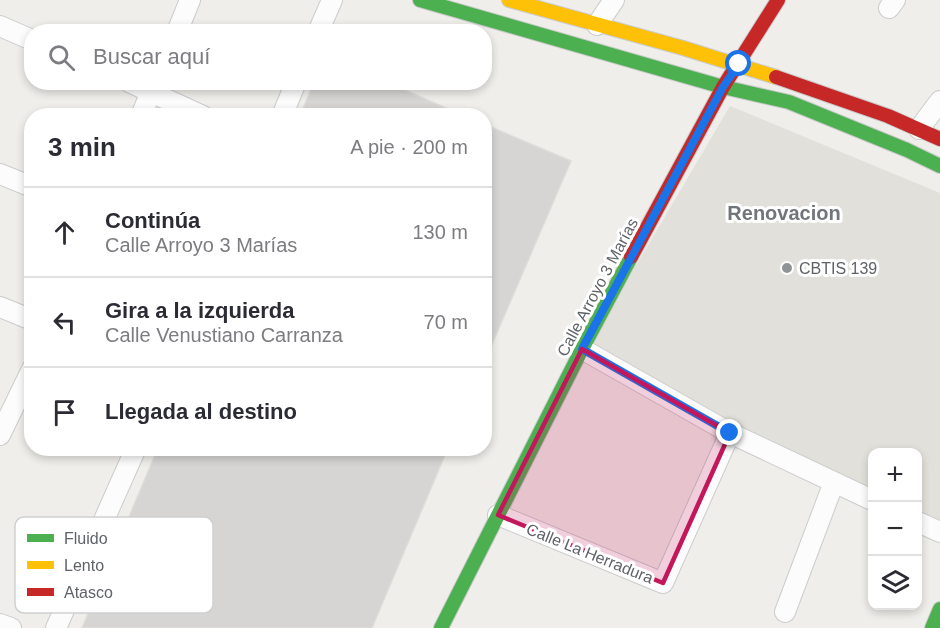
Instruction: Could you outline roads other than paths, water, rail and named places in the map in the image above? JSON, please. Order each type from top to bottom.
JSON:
[{"type":"street","points":[[180,24],[190,0]]},
{"type":"street","points":[[322,24],[332,0]]},
{"type":"street","points":[[420,0],[723,87],[789,102],[907,150],[940,166]]},
{"type":"street","points":[[509,0],[739,64],[802,84],[940,139]]},
{"type":"street","points":[[597,25],[614,0]]},
{"type":"street","name":"Calle Arroyo 3 Marías","points":[[441,628],[582,349],[723,87],[778,0]]},
{"type":"street","points":[[0,26],[24,36]]},
{"type":"street","points":[[144,108],[152,90]]},
{"type":"street","points":[[158,90],[189,108]]},
{"type":"street","points":[[286,108],[293,90]]},
{"type":"street","points":[[919,129],[940,101]]},
{"type":"street","points":[[0,174],[24,184]]},
{"type":"street","points":[[0,307],[24,317]]},
{"type":"street","points":[[582,349],[730,433],[868,498]]},
{"type":"street","points":[[0,435],[24,386]]},
{"type":"street","name":"Calle La Herradura","points":[[498,515],[663,583],[730,433]]},
{"type":"street","points":[[105,517],[132,456]]},
{"type":"street","points":[[785,612],[834,482]]},
{"type":"street","points":[[922,524],[940,532]]},
{"type":"street","points":[[932,628],[940,609]]},
{"type":"street","points":[[56,628],[63,613]]},
{"type":"street","points":[[0,624],[11,628]]},
{"type":"place","name":"CBTIS 139","points":[[787,268]]},
{"type":"district","name":"Renovacion","points":[[784,213]]}]
